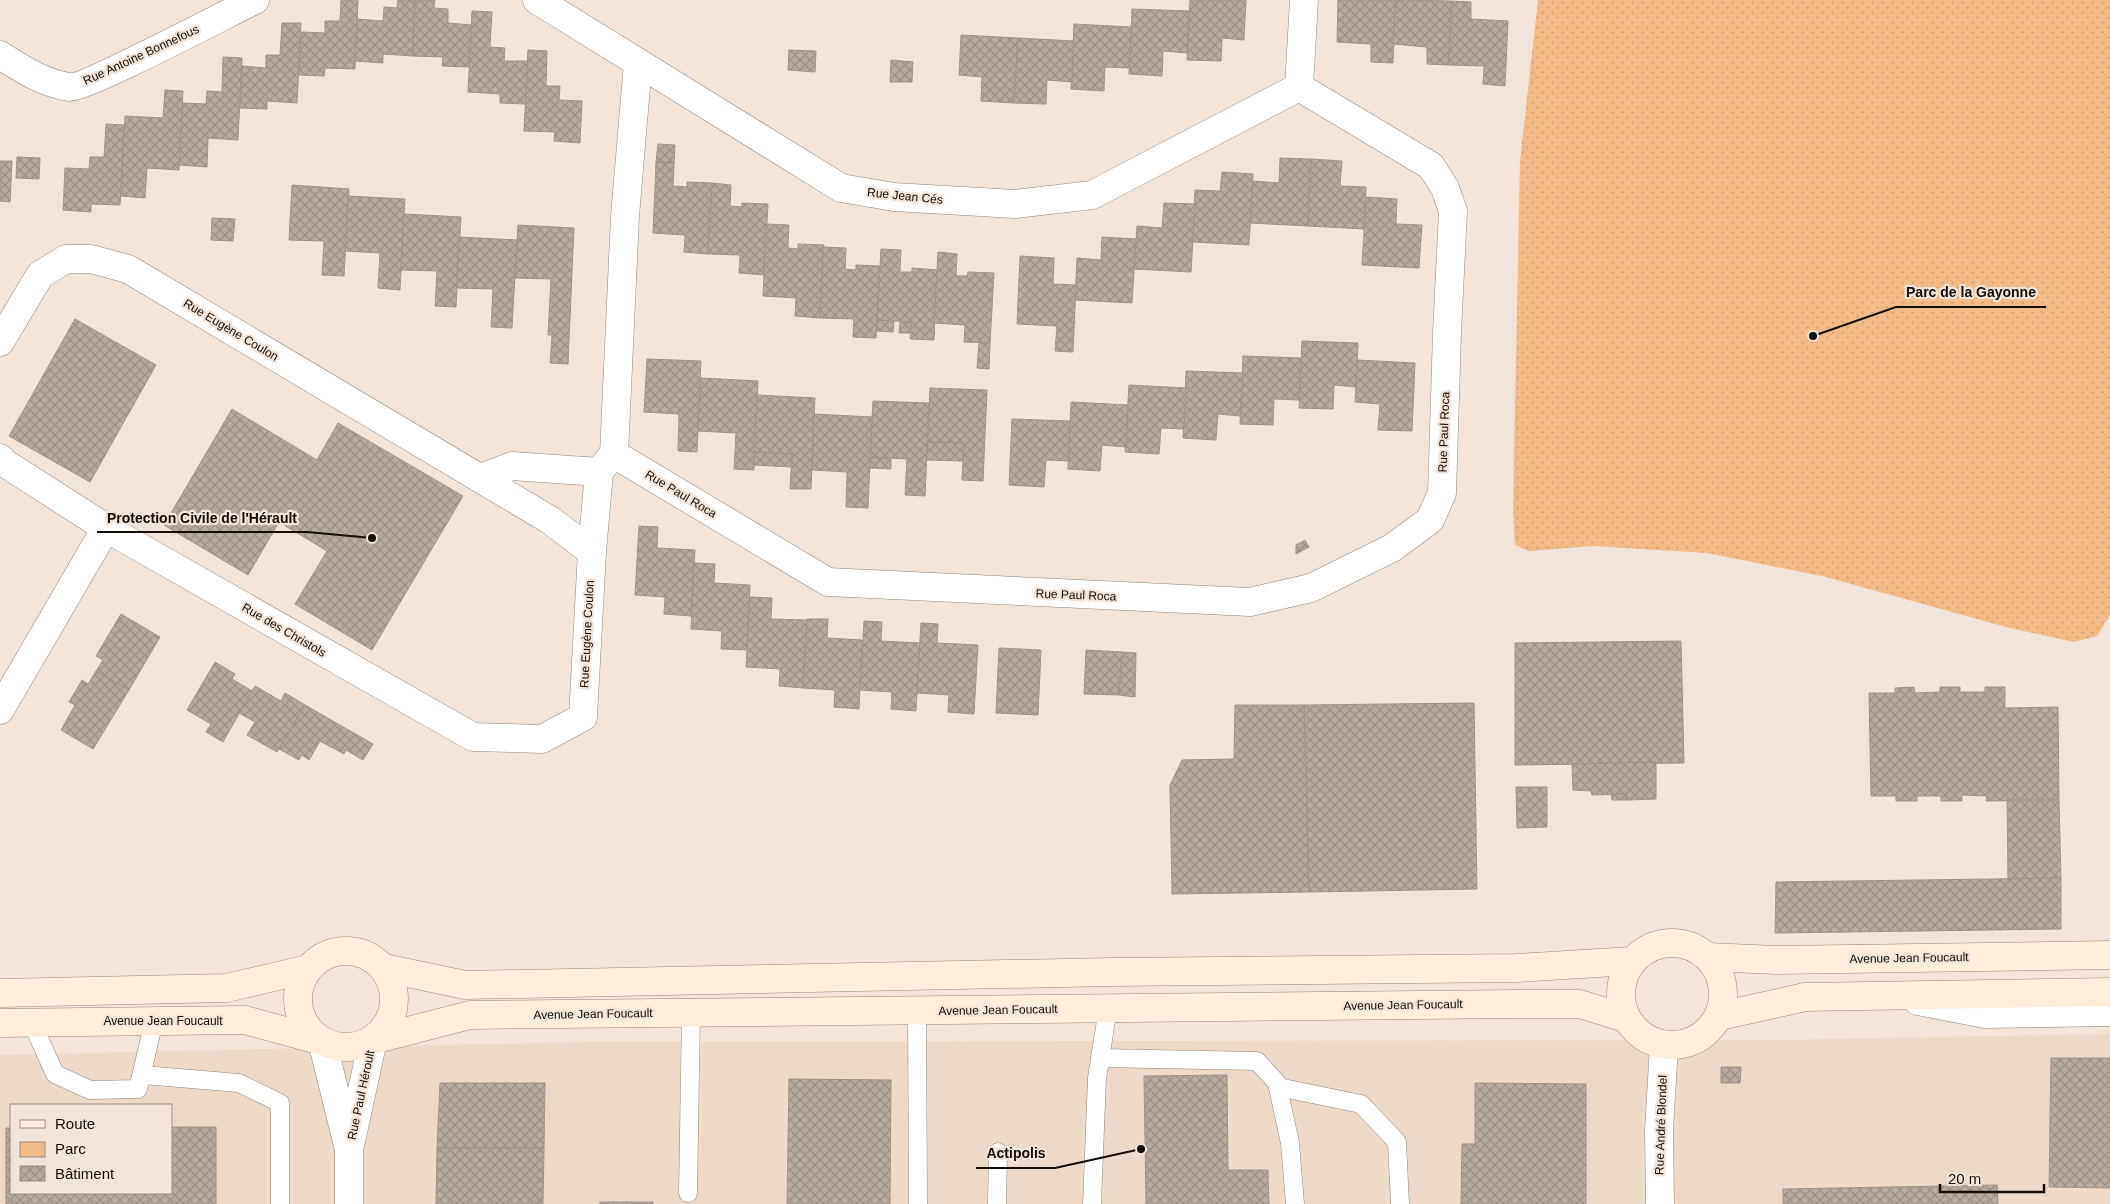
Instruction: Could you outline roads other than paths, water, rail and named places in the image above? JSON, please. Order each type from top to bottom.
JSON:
[{"type":"main road","points":[[1720,1016],[1723,985],[1708,958],[1692,947],[1673,943],[1650,947],[1632,961],[1620,988],[1625,1018],[1641,1037],[1664,1046],[1697,1040],[1720,1016],[1805,997],[2110,992]]},
{"type":"main road","points":[[346,950],[356,951],[367,955],[384,968],[391,980],[395,993],[395,1006],[390,1020],[383,1031],[373,1040],[361,1046],[348,1048],[335,1046],[322,1041],[303,1022],[298,1009],[298,995],[301,982],[308,969],[324,955],[346,950]]},
{"type":"main road","name":"Avenue Jean Foucault","points":[[1708,958],[1776,960],[2110,955]]},
{"type":"main road","points":[[384,968],[465,984],[1111,972],[1517,968],[1632,961]]},
{"type":"main road","points":[[0,993],[228,988],[308,969]]},
{"type":"main road","name":"Avenue Jean Foucault","points":[[373,1040],[470,1015],[1580,1004],[1625,1018]]},
{"type":"main road","name":"Avenue Jean Foucault","points":[[0,1023],[245,1020],[322,1041]]},
{"type":"street","name":"Rue Antoine Bonnefous","points":[[0,56],[34,76],[71,88],[109,72],[255,0]]},
{"type":"street","name":"Rue Jean Cés","points":[[537,0],[841,188],[894,197],[1015,204],[1092,196],[1299,87]]},
{"type":"street","points":[[1299,87],[1304,0]]},
{"type":"street","points":[[481,478],[512,466],[607,463],[638,63]]},
{"type":"street","name":"Rue Paul Roca","points":[[607,463],[828,582],[1250,602],[1311,588],[1392,548],[1430,520],[1442,493],[1453,211],[1445,188],[1431,166],[1299,87]]},
{"type":"street","name":"Rue Eugène Coulon","points":[[0,342],[40,275],[66,259],[91,259],[128,269],[550,520],[592,552]]},
{"type":"street","name":"Rue des Christols","points":[[0,458],[3,462],[106,528],[473,737],[542,739],[583,717]]},
{"type":"street","name":"Rue Eugène Coulon","points":[[583,717],[592,552],[607,463]]},
{"type":"street","points":[[0,710],[106,528]]},
{"type":"street","points":[[1882,995],[1985,1014],[2110,1012]]},
{"type":"street","name":"Rue Paul Héroult","points":[[349,1204],[349,1150],[373,1040]]},
{"type":"street","name":"Rue Paul Héroult","points":[[322,1041],[349,1150]]},
{"type":"street","name":"Rue André Blondel","points":[[1660,1204],[1659,1130],[1664,1046]]},
{"type":"lane","points":[[1092,1204],[1097,1078],[1108,1008]]},
{"type":"lane","points":[[916,1011],[918,1204]]},
{"type":"lane","points":[[688,1193],[691,1013]]},
{"type":"lane","points":[[32,1023],[55,1074],[90,1090],[138,1089],[143,1075],[154,1021]]},
{"type":"lane","points":[[1100,1058],[1257,1061],[1277,1083],[1290,1143],[1295,1204]]},
{"type":"lane","points":[[143,1075],[239,1083],[280,1103],[280,1204]]},
{"type":"lane","points":[[1278,1087],[1362,1104],[1397,1142],[1400,1204]]},
{"type":"lane","points":[[997,1204],[998,1152]]},
{"type":"place","name":"Parc de la Gayonne","points":[[1813,336]]},
{"type":"place","name":"Protection Civile de l'Hérault","points":[[372,538]]},
{"type":"place","name":"Actipolis","points":[[1141,1149]]}]
